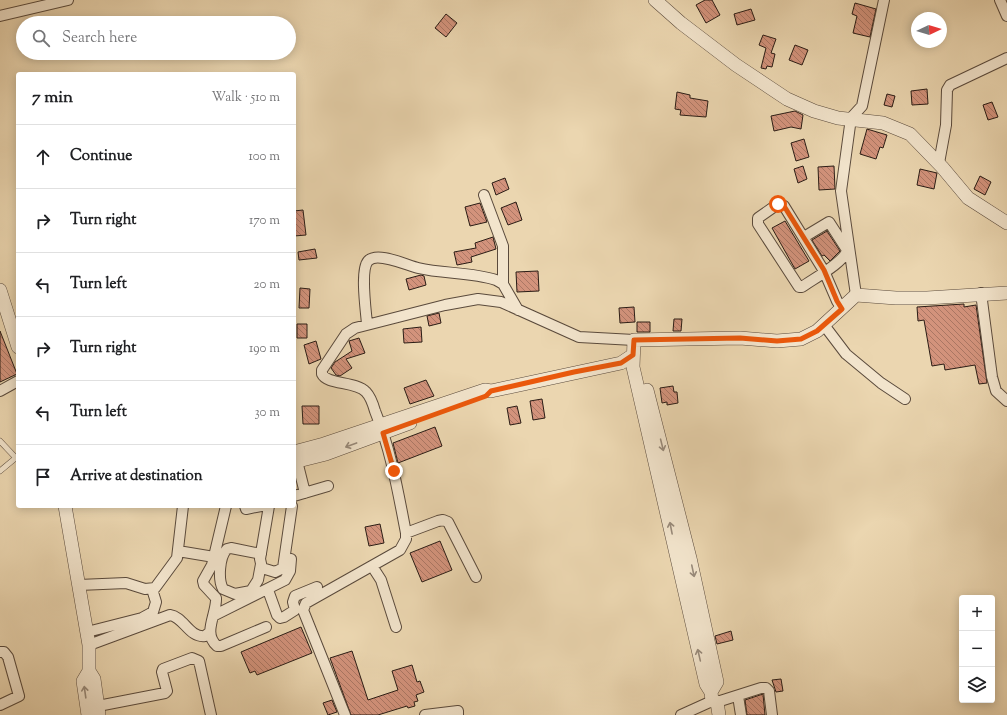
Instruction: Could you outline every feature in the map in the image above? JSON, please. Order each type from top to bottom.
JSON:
[{"type":"street","points":[[0,16],[68,0]]},
{"type":"street","points":[[655,0],[682,24],[736,65],[787,99],[814,111],[838,118],[851,118],[883,124],[910,134],[939,164],[968,198],[1007,223]]},
{"type":"street","points":[[856,295],[842,191],[851,118],[862,106],[884,0]]},
{"type":"street","points":[[1000,0],[1007,16]]},
{"type":"street","points":[[939,164],[946,124],[947,90],[950,85],[1007,58]]},
{"type":"street","points":[[484,195],[503,246],[502,284],[518,310]]},
{"type":"street","points":[[804,237],[827,222],[832,224],[847,250],[846,255],[842,260],[824,270],[802,287],[797,286],[758,224],[758,218],[778,204],[784,206],[824,270],[842,309]]},
{"type":"street","points":[[367,324],[364,272],[368,262],[373,258],[380,257],[418,268],[488,278],[502,284]]},
{"type":"street","points":[[0,290],[3,308],[16,342]]},
{"type":"street","points":[[345,715],[303,610],[304,606],[306,602],[400,550],[406,539],[394,471],[382,429],[369,396],[365,390],[358,386],[326,379],[322,374],[322,370],[350,330],[367,324],[445,305],[478,299],[501,302],[579,337],[634,340],[740,338],[777,341],[801,339],[817,331],[856,295],[919,298],[1007,293]]},
{"type":"street","points":[[981,294],[992,377],[996,391],[1007,401]]},
{"type":"street","points":[[824,325],[846,354],[881,383],[905,398]]},
{"type":"street","points":[[634,340],[633,367],[668,513],[678,565],[706,684],[715,706]]},
{"type":"street","points":[[296,459],[444,407],[485,390],[491,391],[621,363],[633,355]]},
{"type":"street","points":[[0,391],[16,382]]},
{"type":"street","points":[[296,462],[305,493]]},
{"type":"street","points":[[296,495],[328,486]]},
{"type":"street","points":[[65,508],[88,638],[89,671],[94,679],[98,711],[165,694],[167,691],[162,672],[163,669],[192,658],[199,662],[211,715]]},
{"type":"street","points":[[79,585],[126,583],[152,589],[158,586],[177,558],[183,508]]},
{"type":"street","points":[[226,508],[212,565],[203,581],[204,585],[216,598],[210,632],[214,643],[221,646],[266,627]]},
{"type":"street","points":[[261,559],[230,548],[227,549],[223,557],[220,577],[223,589],[235,594],[251,591],[258,580],[269,508]]},
{"type":"street","points":[[261,559],[262,568],[270,571],[279,571],[283,568],[292,508]]},
{"type":"street","points":[[406,533],[438,521],[443,520],[448,522],[476,577]]},
{"type":"street","points":[[178,551],[214,557]]},
{"type":"street","points":[[213,616],[268,590],[285,580],[290,570],[291,559]]},
{"type":"street","points":[[372,566],[381,580],[396,627]]},
{"type":"street","points":[[268,590],[277,615],[280,618],[295,610],[293,602],[295,596],[317,587]]},
{"type":"street","points":[[88,638],[142,618],[153,612],[156,602],[152,589]]},
{"type":"street","points":[[88,638],[170,615],[175,616],[196,635],[204,636],[210,632]]},
{"type":"street","points":[[0,652],[4,652],[8,657],[19,696],[0,705]]},
{"type":"street","points":[[88,715],[83,681],[89,671]]},
{"type":"street","points":[[681,715],[715,706],[761,688],[766,688],[769,691],[772,715]]},
{"type":"street","points":[[738,696],[741,715]]},
{"type":"street","points":[[425,715],[458,711],[458,715]]},
{"type":"lane","points":[[0,442],[16,456]]},
{"type":"lane","points":[[0,471],[16,458]]},
{"type":"lane","points":[[0,462],[5,467]]},
{"type":"building","points":[[705,0],[712,0],[720,15],[706,23],[696,5]]},
{"type":"building","points":[[855,3],[876,9],[870,37],[853,33],[857,16],[852,14]]},
{"type":"building","points":[[751,9],[755,20],[737,25],[734,14]]},
{"type":"building","points":[[446,14],[457,23],[446,37],[435,28]]},
{"type":"building","points":[[763,35],[776,39],[771,53],[775,54],[772,67],[767,66],[766,69],[761,68],[766,48],[759,45]]},
{"type":"building","points":[[795,45],[808,50],[802,65],[789,60]]},
{"type":"building","points":[[927,89],[928,104],[912,105],[911,91]]},
{"type":"building","points":[[677,92],[690,95],[690,98],[708,101],[706,117],[680,115],[681,110],[675,109]]},
{"type":"building","points":[[887,94],[895,96],[892,107],[884,105]]},
{"type":"building","points":[[992,102],[998,117],[988,120],[983,105]]},
{"type":"building","points":[[795,111],[803,115],[801,129],[791,127],[774,131],[771,116]]},
{"type":"building","points":[[867,129],[887,135],[883,148],[880,147],[876,159],[860,154]]},
{"type":"building","points":[[804,139],[809,157],[796,161],[791,143]]},
{"type":"building","points":[[803,166],[807,179],[798,183],[794,169]]},
{"type":"building","points":[[834,166],[835,189],[819,190],[818,167]]},
{"type":"building","points":[[920,169],[937,173],[934,189],[917,185]]},
{"type":"building","points":[[980,176],[991,182],[985,195],[974,189]]},
{"type":"building","points":[[505,178],[509,189],[496,195],[492,183]]},
{"type":"building","points":[[516,202],[522,220],[508,225],[501,208]]},
{"type":"building","points":[[480,203],[487,222],[470,226],[465,207]]},
{"type":"building","points":[[303,210],[306,235],[296,236],[296,211]]},
{"type":"building","points":[[785,221],[809,261],[795,269],[772,228]]},
{"type":"building","points":[[827,231],[840,251],[830,261],[824,255],[822,256],[812,240]]},
{"type":"building","points":[[493,237],[496,249],[471,257],[472,262],[457,265],[454,252],[476,248],[475,243]]},
{"type":"building","points":[[315,249],[317,258],[299,260],[298,252]]},
{"type":"building","points":[[538,271],[539,291],[517,292],[516,272]]},
{"type":"building","points":[[421,275],[424,276],[426,285],[409,290],[406,279]]},
{"type":"building","points":[[300,288],[310,289],[309,308],[299,308]]},
{"type":"building","points":[[964,304],[964,307],[976,305],[987,383],[979,384],[975,365],[945,370],[944,364],[932,366],[924,320],[918,321],[917,307]]},
{"type":"building","points":[[634,307],[635,322],[620,323],[619,308]]},
{"type":"building","points":[[439,313],[441,323],[429,326],[427,316]]},
{"type":"building","points":[[674,319],[682,319],[681,331],[673,331]]},
{"type":"building","points":[[637,322],[650,322],[650,332],[637,332]]},
{"type":"building","points":[[297,324],[307,324],[307,338],[297,338]]},
{"type":"building","points":[[421,327],[422,342],[404,343],[403,329]]},
{"type":"building","points":[[0,331],[16,374],[0,382]]},
{"type":"building","points":[[359,338],[365,353],[346,359],[352,368],[340,376],[336,375],[331,368],[335,362],[352,351],[349,341]]},
{"type":"building","points":[[316,341],[321,359],[309,364],[304,345]]},
{"type":"building","points":[[426,380],[434,396],[410,404],[404,388]]},
{"type":"building","points":[[673,386],[674,392],[677,392],[678,403],[667,405],[667,402],[662,403],[660,388]]},
{"type":"building","points":[[542,399],[545,418],[533,420],[530,401]]},
{"type":"building","points":[[302,406],[319,406],[319,424],[303,424]]},
{"type":"building","points":[[517,406],[521,423],[510,425],[507,408]]},
{"type":"building","points":[[435,427],[442,446],[398,463],[393,443]]},
{"type":"building","points":[[380,524],[384,543],[369,546],[365,527]]},
{"type":"building","points":[[440,541],[452,570],[422,582],[410,553]]},
{"type":"building","points":[[301,627],[312,653],[257,675],[255,671],[250,673],[241,652]]},
{"type":"building","points":[[731,631],[733,640],[717,644],[715,636]]},
{"type":"building","points":[[352,651],[368,700],[398,690],[392,671],[412,665],[417,682],[420,681],[424,692],[416,695],[418,701],[414,702],[415,706],[408,708],[407,706],[378,715],[351,715],[330,658]]},
{"type":"building","points":[[781,679],[783,691],[776,692],[772,680]]},
{"type":"building","points":[[763,694],[765,715],[747,715],[745,700]]},
{"type":"building","points":[[332,700],[337,712],[328,715],[323,703]]},
{"type":"route","points":[[394,471],[383,433],[486,396],[491,391],[508,386],[621,363],[633,355],[634,340],[740,338],[777,341],[801,339],[817,331],[842,309],[824,270],[784,206],[778,204]]}]
